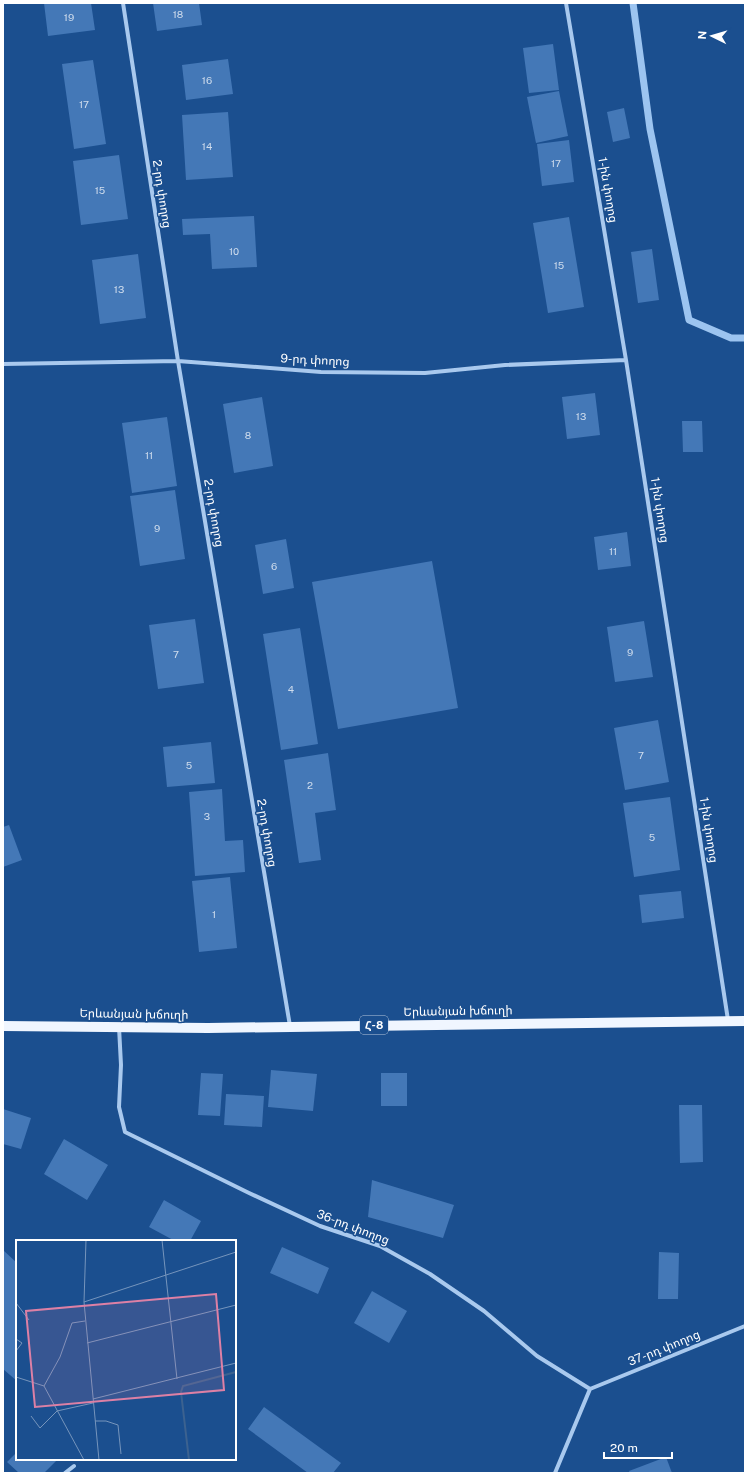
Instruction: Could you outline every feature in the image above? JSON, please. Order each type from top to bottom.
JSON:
[{"type":"main road","name":"Երևանյան խճուղի","points":[[3,1026],[208,1028],[745,1021]]},
{"type":"street","name":"2-րդ փողոց","points":[[123,3],[178,361],[290,1026]]},
{"type":"street","name":"1-ին փողոց","points":[[566,3],[626,360],[728,1021]]},
{"type":"street","name":"9-րդ փողոց","points":[[3,364],[178,361],[321,372],[425,373],[506,365],[626,360]]},
{"type":"street","name":"36-րդ փողոց","points":[[119,1027],[121,1065],[119,1107],[125,1132],[320,1226],[380,1246],[430,1274],[484,1310],[537,1356],[590,1389]]},
{"type":"street","name":"37-րդ փողոց","points":[[590,1389],[745,1326]]},
{"type":"street","points":[[555,1473],[590,1389]]},
{"type":"street","points":[[65,1473],[74,1466]]},
{"type":"building","points":[[44,3],[91,3],[95,30],[48,36]]},
{"type":"building","points":[[153,3],[199,3],[202,25],[157,31]]},
{"type":"building","points":[[553,44],[559,90],[529,93],[523,48]]},
{"type":"building","points":[[228,59],[233,94],[186,100],[182,65]]},
{"type":"building","points":[[93,60],[106,144],[74,149],[62,64]]},
{"type":"building","points":[[559,91],[568,136],[536,143],[527,97]]},
{"type":"building","points":[[624,108],[630,138],[613,142],[607,112]]},
{"type":"building","points":[[228,112],[233,177],[186,180],[182,115]]},
{"type":"building","points":[[569,140],[574,182],[542,186],[537,144]]},
{"type":"building","points":[[119,155],[128,219],[81,225],[73,161]]},
{"type":"building","points":[[254,216],[257,267],[212,269],[210,234],[183,235],[182,219]]},
{"type":"building","points":[[569,217],[584,307],[548,313],[533,223]]},
{"type":"building","points":[[652,249],[659,300],[638,303],[631,252]]},
{"type":"building","points":[[138,254],[146,318],[100,324],[92,260]]},
{"type":"building","points":[[595,393],[600,435],[567,439],[562,397]]},
{"type":"building","points":[[262,397],[273,466],[234,473],[223,404]]},
{"type":"building","points":[[167,417],[177,486],[132,493],[122,423]]},
{"type":"building","points":[[682,421],[702,421],[703,452],[683,452]]},
{"type":"building","points":[[175,490],[185,559],[140,566],[130,496]]},
{"type":"building","points":[[627,532],[631,566],[598,570],[594,537]]},
{"type":"building","points":[[286,539],[294,588],[263,594],[255,545]]},
{"type":"building","points":[[432,561],[458,708],[338,729],[312,582]]},
{"type":"building","points":[[195,619],[204,683],[158,689],[149,625]]},
{"type":"building","points":[[644,621],[653,677],[615,682],[607,627]]},
{"type":"building","points":[[300,628],[318,744],[281,750],[263,634]]},
{"type":"building","points":[[658,720],[669,782],[625,790],[614,728]]},
{"type":"building","points":[[211,742],[215,783],[167,787],[163,747]]},
{"type":"building","points":[[328,753],[336,810],[315,813],[321,860],[299,863],[284,760]]},
{"type":"building","points":[[222,789],[225,841],[243,840],[245,872],[195,876],[189,792]]},
{"type":"building","points":[[670,797],[680,870],[634,877],[623,803]]},
{"type":"building","points":[[9,825],[22,860],[3,867],[3,827]]},
{"type":"building","points":[[230,877],[237,948],[199,952],[192,881]]},
{"type":"building","points":[[681,891],[684,918],[642,923],[639,895]]},
{"type":"building","points":[[271,1070],[317,1074],[313,1111],[268,1107]]},
{"type":"building","points":[[201,1073],[223,1074],[220,1116],[198,1115]]},
{"type":"building","points":[[381,1073],[407,1073],[407,1106],[381,1106]]},
{"type":"building","points":[[226,1094],[264,1096],[262,1127],[224,1125]]},
{"type":"building","points":[[679,1105],[702,1105],[703,1162],[680,1163]]},
{"type":"building","points":[[3,1109],[31,1118],[21,1149],[3,1144]]},
{"type":"building","points":[[64,1139],[108,1165],[87,1200],[44,1174]]},
{"type":"building","points":[[372,1180],[454,1205],[443,1238],[368,1217]]},
{"type":"building","points":[[164,1200],[201,1221],[191,1240],[173,1240],[149,1227]]},
{"type":"building","points":[[282,1247],[329,1268],[318,1294],[270,1273]]},
{"type":"building","points":[[3,1250],[16,1262],[16,1380],[3,1369]]},
{"type":"building","points":[[659,1252],[679,1253],[678,1299],[658,1299]]},
{"type":"building","points":[[372,1291],[407,1311],[389,1343],[354,1323]]},
{"type":"building","points":[[264,1407],[341,1463],[333,1473],[308,1473],[248,1429]]},
{"type":"building","points":[[16,1453],[16,1460],[57,1460],[44,1473],[19,1473],[7,1462]]},
{"type":"building","points":[[666,1457],[672,1473],[630,1473],[629,1471]]},
{"type":"waterway","points":[[633,3],[650,129],[689,320],[731,338],[745,338]]}]
